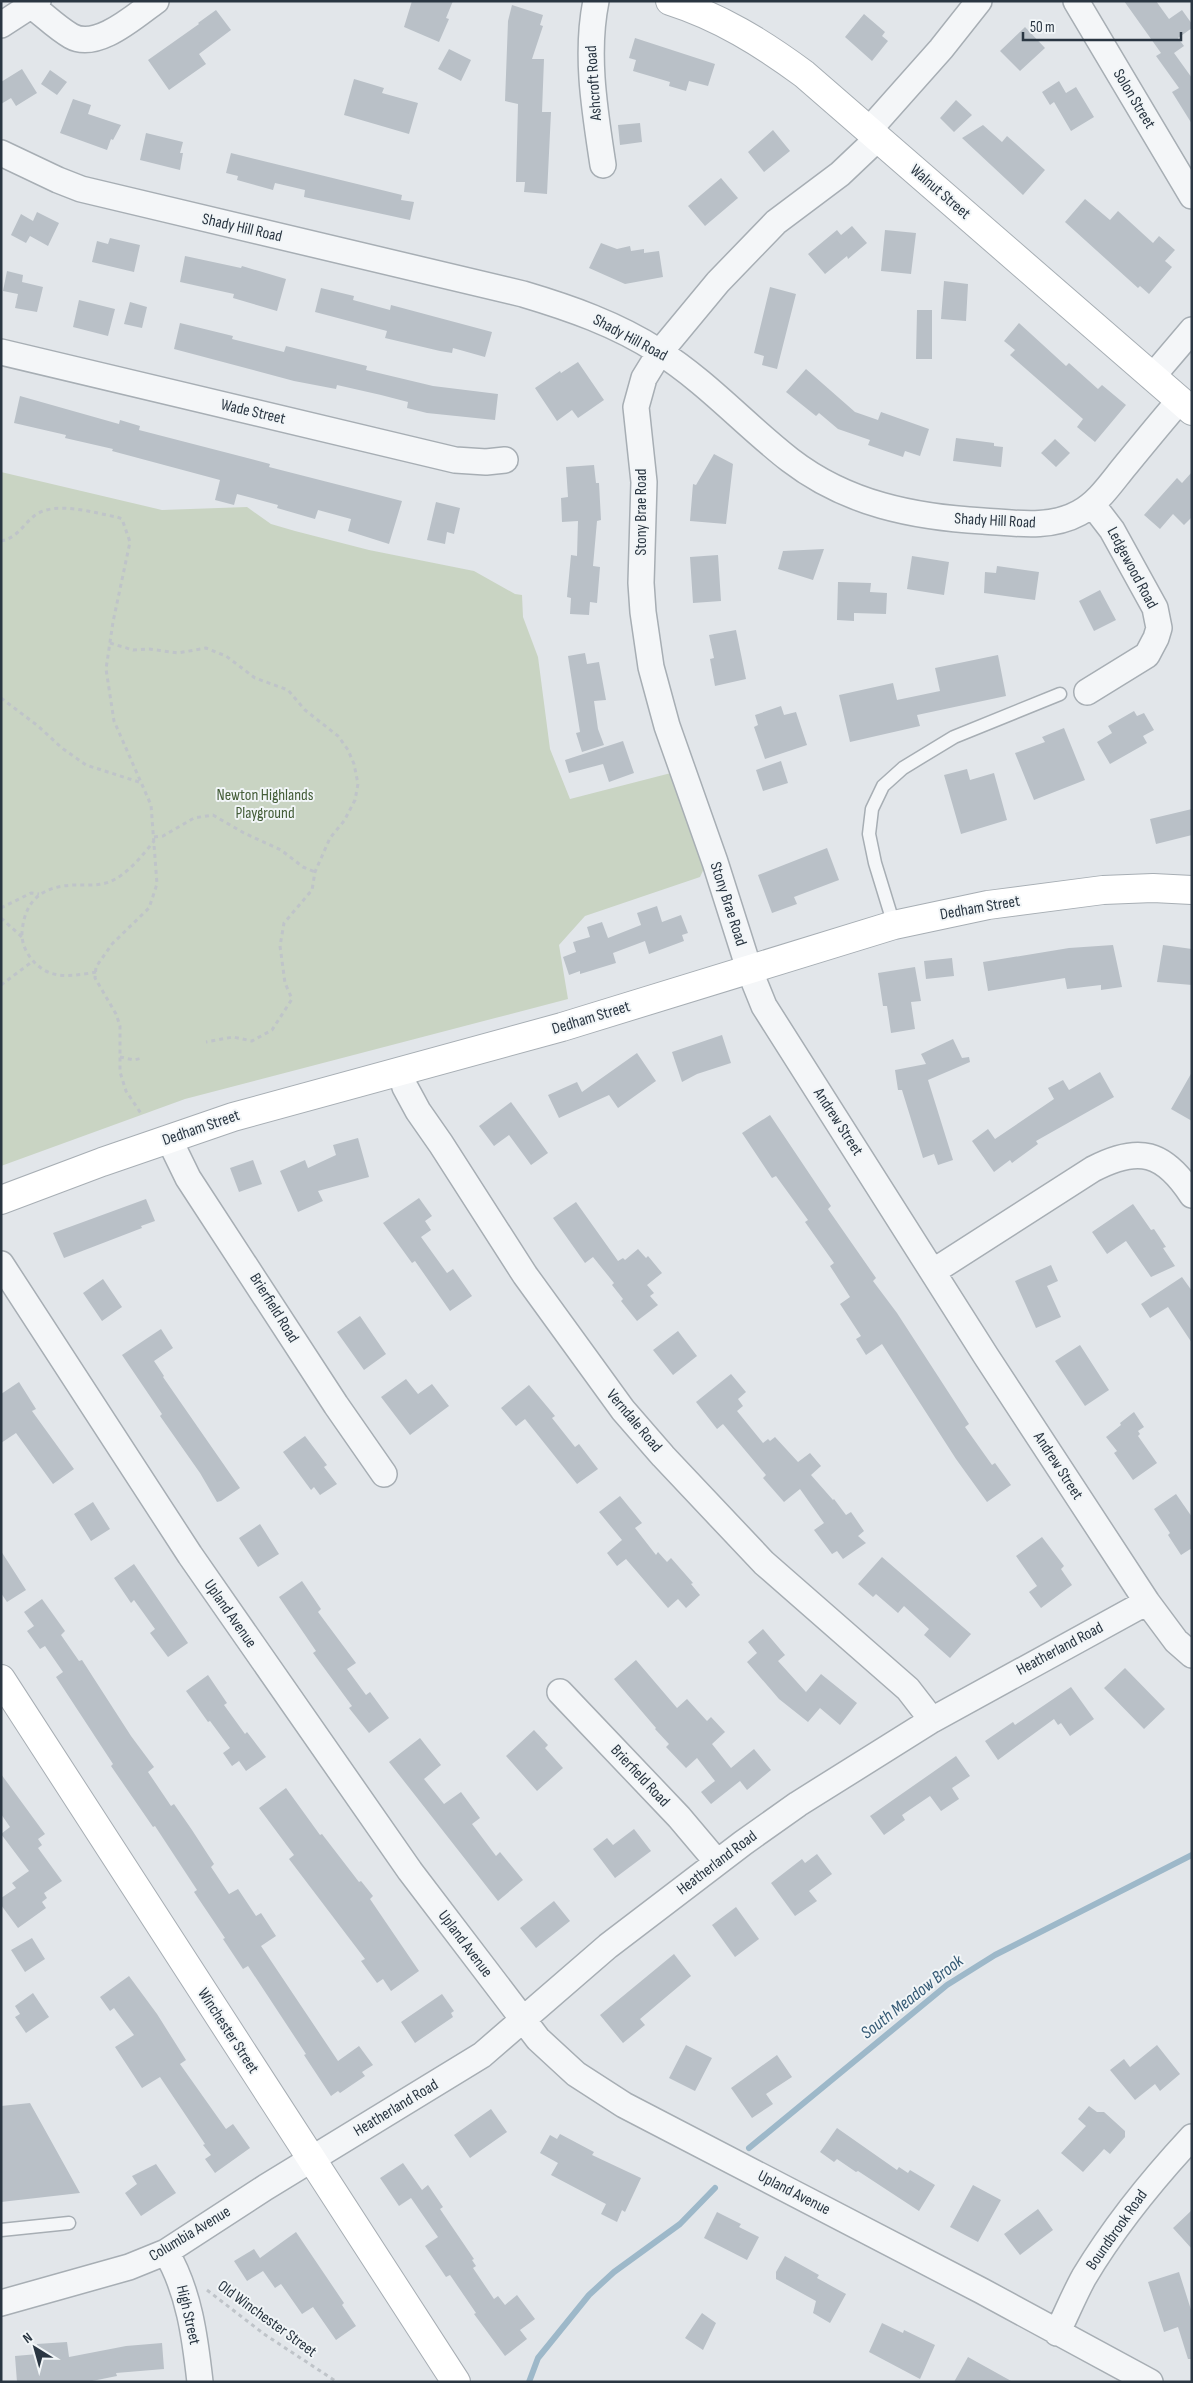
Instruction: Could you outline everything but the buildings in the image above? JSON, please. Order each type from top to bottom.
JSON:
[{"type":"main road","name":"Walnut Street","points":[[670,1],[725,23],[765,46],[804,74],[1186,405]]},
{"type":"main road","name":"Dedham Street","points":[[1,1200],[242,1114],[553,1030],[894,925],[988,905],[1103,890],[1136,888],[1192,890]]},
{"type":"main road","name":"Winchester Street","points":[[1,1679],[456,2382]]},
{"type":"street","points":[[1,25],[35,3],[71,36],[92,40],[105,36],[156,1]]},
{"type":"street","name":"Ashcroft Road","points":[[596,1],[591,39],[592,63],[596,118],[603,165]]},
{"type":"street","points":[[873,134],[979,1]]},
{"type":"street","name":"Solon Street","points":[[1076,1],[1192,196]]},
{"type":"street","name":"Stony Brae Road","points":[[749,969],[715,862],[663,711],[646,640],[641,583],[644,482],[636,407],[644,378],[660,352],[718,282],[762,235],[790,210],[847,168],[873,134]]},
{"type":"street","name":"Shady Hill Road","points":[[1,153],[58,180],[105,196],[484,284],[559,305],[615,327],[660,352],[708,388],[796,464],[826,483],[868,502],[919,515],[1025,524],[1067,519],[1092,504],[1186,405]]},
{"type":"street","points":[[1152,377],[1192,330]]},
{"type":"street","name":"Wade Street","points":[[1,352],[455,460],[478,462],[505,460]]},
{"type":"street","name":"Ledgewood Road","points":[[1087,692],[1147,655],[1159,628],[1158,618],[1151,600],[1112,530],[1092,504]]},
{"type":"street","name":"Andrew Street","points":[[749,969],[764,1006],[934,1271],[986,1356],[1148,1602],[1176,1641],[1192,1655]]},
{"type":"street","name":"Verndale Road","points":[[400,1071],[405,1087],[418,1111],[464,1178],[503,1242],[545,1305],[623,1410],[663,1456],[764,1563],[908,1689],[932,1720]]},
{"type":"street","name":"Brierfield Road","points":[[169,1139],[188,1178],[336,1406],[384,1474]]},
{"type":"street","points":[[934,1271],[1093,1169],[1120,1157],[1140,1155],[1159,1159],[1178,1176],[1192,1195]]},
{"type":"street","name":"Upland Avenue","points":[[1,1264],[190,1555],[410,1871],[538,2039],[570,2068],[624,2105],[974,2286],[1057,2333],[1150,2382]]},
{"type":"street","name":"Heatherland Road","points":[[312,2160],[466,2066],[523,2021],[585,1964],[717,1862],[819,1790],[932,1720],[1148,1602]]},
{"type":"street","name":"Brierfield Road","points":[[560,1692],[678,1817],[717,1862]]},
{"type":"street","name":"Boundbrook Road","points":[[1057,2333],[1084,2278],[1123,2220],[1155,2177],[1192,2137]]},
{"type":"street","name":"Columbia Avenue","points":[[1,2303],[129,2267],[166,2252],[312,2160]]},
{"type":"street","name":"High Street","points":[[166,2252],[181,2283],[195,2339],[200,2382]]},
{"type":"lane","points":[[894,925],[875,863],[869,834],[872,809],[882,786],[903,768],[954,737],[1060,694]]},
{"type":"lane","points":[[1,2230],[69,2223]]},
{"type":"path","points":[[1,541],[10,539],[36,514],[51,508],[98,513],[122,519],[130,542],[106,669],[114,721],[151,805],[157,884],[149,908],[120,935],[96,967],[95,978],[116,1014],[120,1026],[120,1072],[126,1091],[142,1115]]},
{"type":"path","points":[[110,643],[133,650],[178,653],[206,648],[226,656],[255,678],[288,690],[305,710],[338,736],[348,750],[354,764],[358,784],[355,800],[344,821],[330,838],[315,872],[312,890],[284,923],[280,946],[285,983],[292,999],[272,1030],[252,1041],[233,1037],[206,1042]]},
{"type":"path","points":[[1,698],[38,726],[62,748],[86,765],[140,782]]},
{"type":"path","points":[[22,937],[28,906],[39,894],[55,888],[111,881],[134,864],[154,839],[163,836],[194,818],[213,815],[244,833],[280,850],[303,867],[315,872]]},
{"type":"path","points":[[1,908],[31,893],[39,894]]},
{"type":"path","points":[[1,918],[22,937],[28,954],[45,971],[59,975],[96,972]]},
{"type":"path","points":[[1,985],[33,961]]},
{"type":"path","points":[[120,1057],[134,1060],[142,1058]]},
{"type":"path","name":"Old Winchester Street","points":[[181,2283],[190,2283],[207,2290],[264,2334],[337,2382]]},
{"type":"green space","name":"Newton Highlands Playground","points":[[1,472],[162,510],[247,507],[271,524],[369,550],[474,571],[515,594],[522,595],[523,617],[538,657],[550,749],[570,799],[671,773],[708,860],[700,877],[585,916],[559,945],[568,999],[185,1099],[1,1166]]},
{"type":"waterway","name":"South Meadow Brook","points":[[749,2148],[947,1985],[995,1955],[1192,1855]]},
{"type":"waterway","name":"South Meadow Brook","points":[[529,2382],[538,2358],[589,2295],[614,2272],[680,2224],[715,2188]]}]
